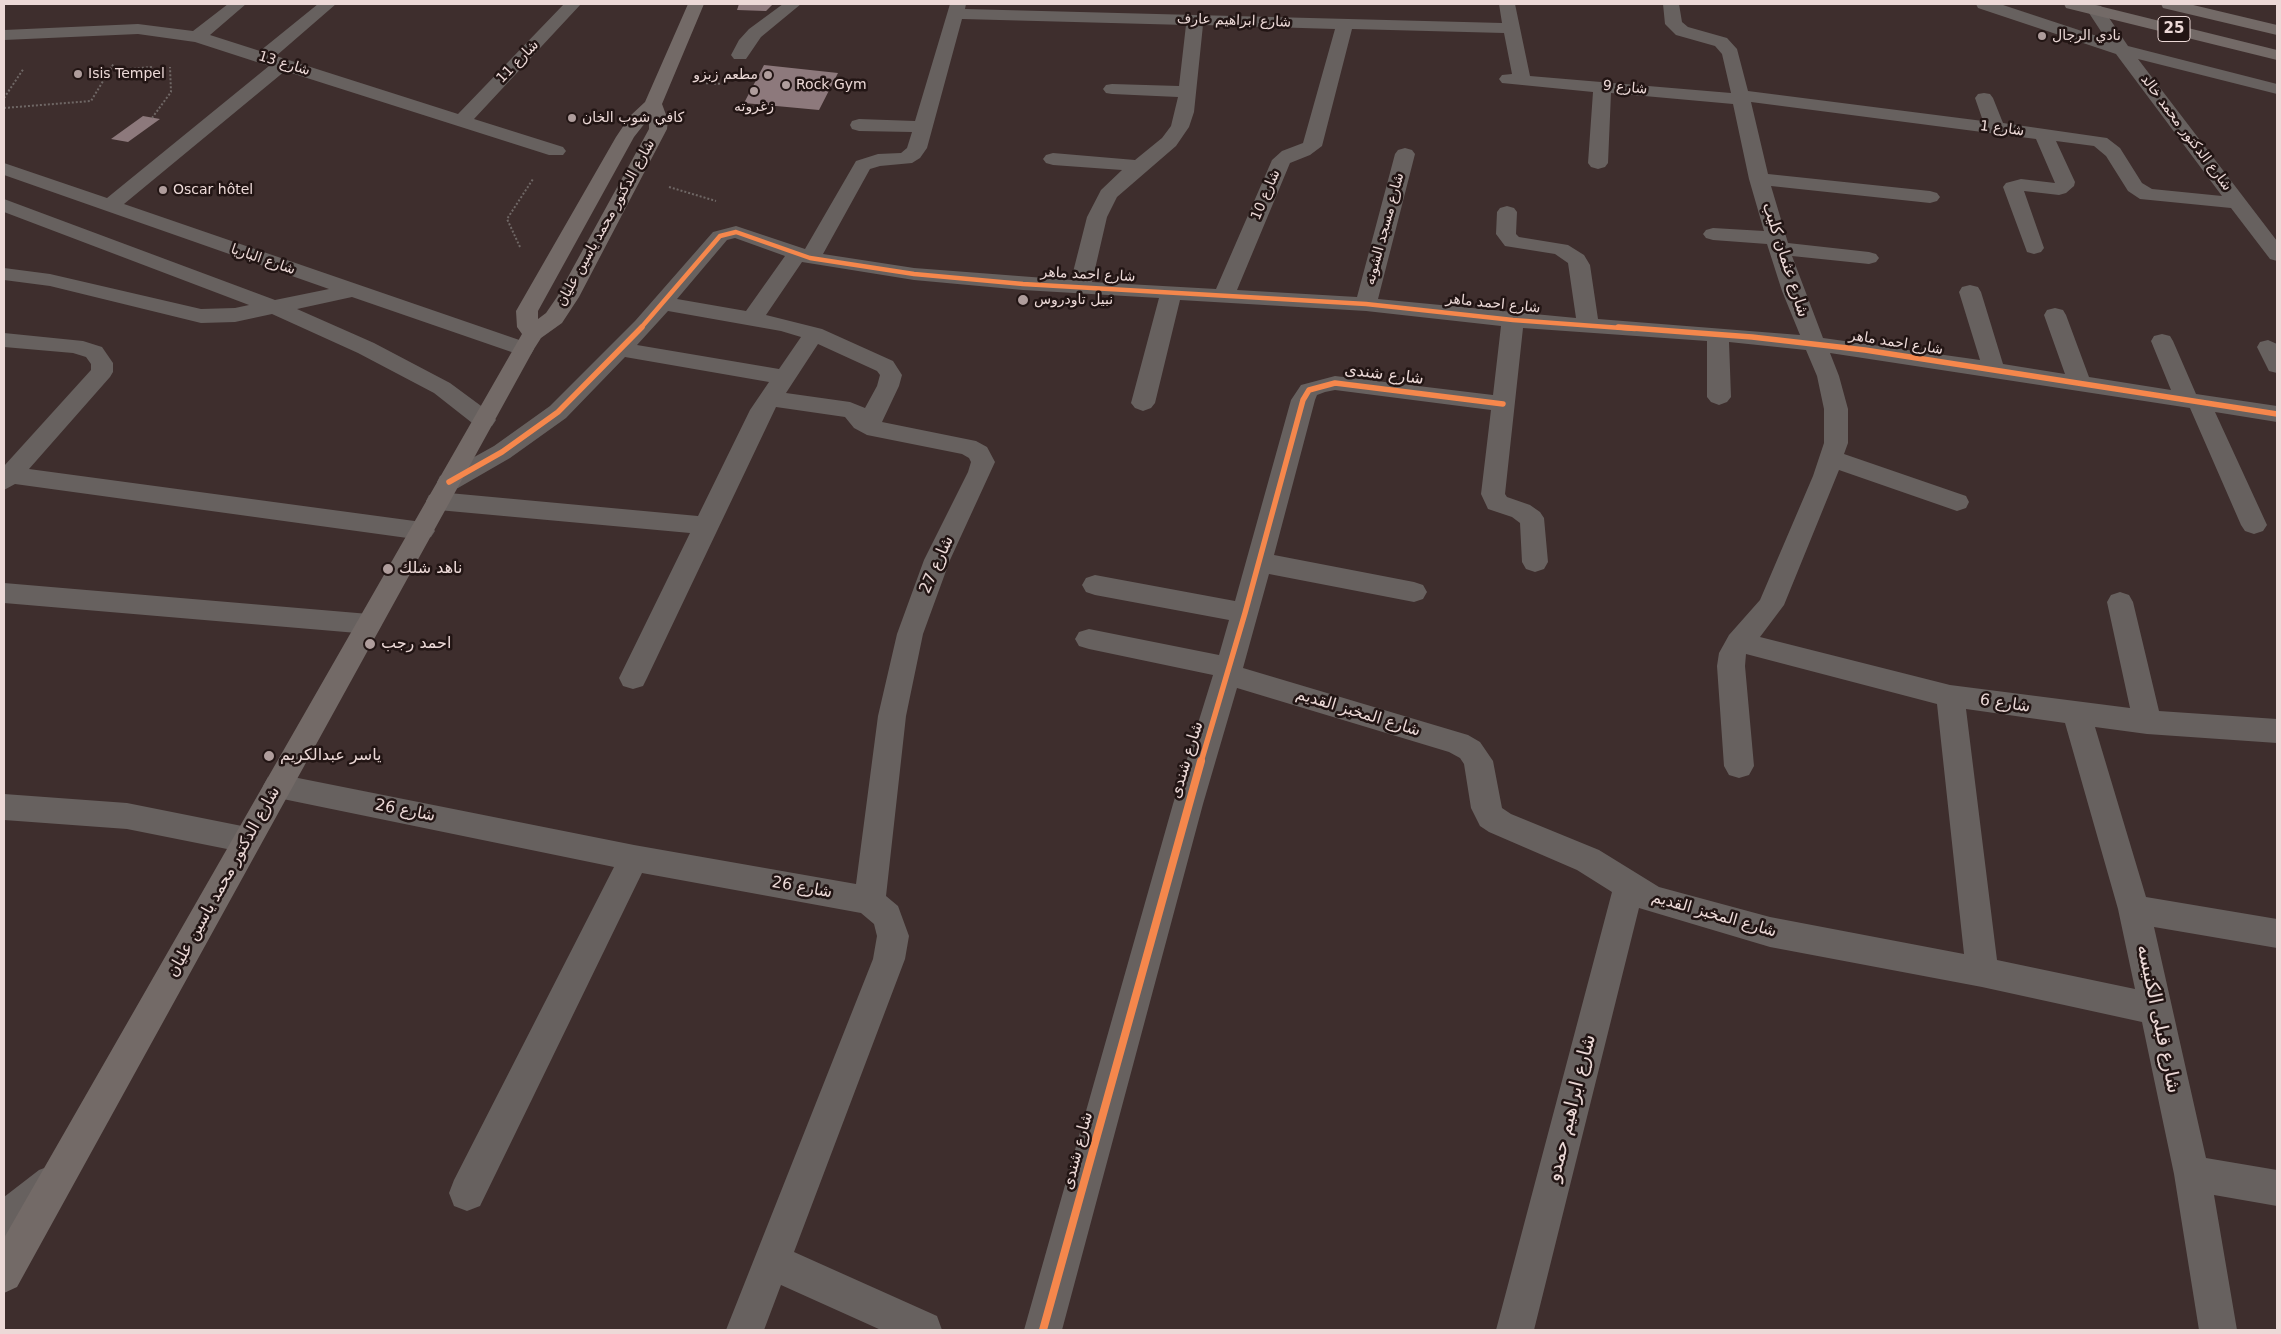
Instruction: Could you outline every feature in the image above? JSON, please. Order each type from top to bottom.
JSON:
[{"type":"main road","name":"شارع الدكتور محمد ياسين عليان","points":[[528,341],[527,311],[538,288],[631,128],[653,104],[696,4]]},
{"type":"main road","name":"25","points":[[2072,4],[2277,55]]},
{"type":"main road","name":"25","points":[[2168,4],[2277,30]]},
{"type":"main road","name":"شارع الدكتور محمد ياسين عليان","points":[[4,1274],[528,341],[554,318],[568,297],[656,133],[660,120],[653,104]]},
{"type":"street","points":[[197,37],[238,4]]},
{"type":"street","points":[[263,58],[328,4]]},
{"type":"street","name":"شارع 11","points":[[463,120],[573,4]]},
{"type":"street","points":[[740,54],[744,44],[755,33],[794,4]]},
{"type":"street","points":[[1507,4],[1512,28]]},
{"type":"street","name":"شارع عثمان كليب","points":[[1672,4],[1674,24],[1682,31],[1721,42],[1731,53],[1759,180],[1777,243],[1814,345],[1828,376],[1836,409],[1836,443],[1826,476],[1771,605],[1739,642],[1734,653],[1731,666],[1739,766]]},
{"type":"street","points":[[1984,4],[2122,50],[2277,89]]},
{"type":"street","points":[[752,319],[803,256],[863,165],[878,160],[905,159],[913,154],[923,127],[957,9]]},
{"type":"street","name":"شارع ابراهيم عارف","points":[[957,9],[1195,20],[1512,28]]},
{"type":"street","name":"شارع الدكتور محمد خالد","points":[[2095,10],[2122,50],[2239,202],[2277,255]]},
{"type":"street","points":[[1080,287],[1102,205],[1117,184],[1169,142],[1180,128],[1186,112],[1195,20]]},
{"type":"street","name":"شارع 10","points":[[1224,295],[1282,160],[1312,146],[1345,24]]},
{"type":"street","name":"شارع 9","points":[[1512,28],[1515,79],[1741,97]]},
{"type":"street","name":"شارع 13","points":[[4,35],[138,29],[197,37],[556,151]]},
{"type":"street","points":[[109,206],[282,64]]},
{"type":"street","points":[[1598,163],[1602,86]]},
{"type":"street","points":[[1112,89],[1187,92]]},
{"type":"street","name":"شارع 1","points":[[1741,97],[2090,140],[2108,147],[2134,187],[2147,195],[2239,202]]},
{"type":"street","points":[[1984,98],[1995,128]]},
{"type":"street","points":[[859,125],[923,127]]},
{"type":"street","points":[[2034,248],[2014,187],[2021,185],[2059,189],[2064,186],[2065,182],[2043,134]]},
{"type":"street","name":"شارع مسجد الشونه","points":[[1366,304],[1405,154]]},
{"type":"street","points":[[1053,159],[1140,166]]},
{"type":"street","name":"شارع الباريا","points":[[4,169],[352,291],[528,341]]},
{"type":"street","points":[[1759,180],[1930,197]]},
{"type":"street","points":[[4,205],[274,307],[366,348],[442,388],[484,420]]},
{"type":"street","points":[[1507,212],[1506,234],[1512,242],[1561,249],[1577,259],[1580,266],[1588,325]]},
{"type":"street","name":"شارع احمد ماهر","points":[[444,492],[558,412],[620,349],[711,245],[720,236],[736,232],[803,256],[914,274],[1080,287],[1366,304],[1513,320],[1718,335],[1865,350],[2277,414]]},
{"type":"street","points":[[1713,234],[1869,258]]},
{"type":"street","points":[[4,274],[50,280],[201,316],[236,315],[352,291]]},
{"type":"street","points":[[1143,403],[1171,292]]},
{"type":"street","points":[[1970,292],[1994,371]]},
{"type":"street","points":[[661,303],[752,319],[814,334],[885,366],[890,375],[888,386],[868,426]]},
{"type":"street","points":[[2055,315],[2080,384]]},
{"type":"street","points":[[1513,320],[1494,498],[1497,503],[1521,511],[1531,518],[1533,522],[1535,562]]},
{"type":"street","points":[[633,678],[769,398],[814,334]]},
{"type":"street","points":[[1718,335],[1719,397]]},
{"type":"street","points":[[4,340],[75,346],[94,352],[102,363],[102,372],[79,400],[6,478]]},
{"type":"street","points":[[2162,341],[2254,524]]},
{"type":"street","points":[[620,349],[784,377]]},
{"type":"street","name":"شارع شندى","points":[[1046,1329],[1188,804],[1245,613],[1303,400],[1309,390],[1321,385],[1335,383],[1503,404]]},
{"type":"street","name":"شارع 27","points":[[769,398],[850,410],[857,413],[862,422],[868,426],[968,447],[979,453],[983,462],[980,472],[937,560],[910,634],[892,716],[870,901]]},
{"type":"street","points":[[1831,458],[1957,502]]},
{"type":"street","points":[[6,478],[422,531]]},
{"type":"street","points":[[444,492],[707,526]]},
{"type":"street","points":[[1258,562],[1414,592]]},
{"type":"street","points":[[1096,585],[1245,613]]},
{"type":"street","points":[[4,593],[369,624]]},
{"type":"street","points":[[2120,602],[2148,722]]},
{"type":"street","points":[[1089,639],[1228,671]]},
{"type":"street","name":"شارع 6","points":[[1739,642],[1950,696],[2148,722],[2277,731]]},
{"type":"street","name":"شارع المخبز القديم","points":[[1228,671],[1458,743],[1470,750],[1478,761],[1486,808],[1492,817],[1500,823],[1588,860],[1654,900],[1770,932],[1982,972],[2155,1009]]},
{"type":"street","points":[[1950,696],[1982,972]]},
{"type":"street","name":"شارع قبلى الكنيسه","points":[[2077,714],[2134,909],[2192,1174],[2218,1330]]},
{"type":"street","name":"شارع 26","points":[[278,786],[634,858],[870,901]]},
{"type":"street","points":[[4,807],[127,816],[247,840]]},
{"type":"street","points":[[467,1193],[634,858]]},
{"type":"street","name":"شارع ابراهيم حمدو","points":[[1515,1330],[1629,886]]},
{"type":"street","points":[[745,1330],[889,959],[893,936],[887,916],[870,901]]},
{"type":"street","points":[[2134,909],[2277,933]]},
{"type":"street","points":[[2192,1174],[2277,1188]]},
{"type":"street","points":[[4,1220],[57,1179]]},
{"type":"street","points":[[772,1261],[923,1330]]},
{"type":"path","points":[[4,108],[91,101],[110,70],[160,66]]},
{"type":"path","points":[[152,118],[171,92],[170,66]]},
{"type":"path","points":[[537,173],[507,220],[538,288]]},
{"type":"building","points":[[739,4],[773,4],[766,11],[737,10]]},
{"type":"building","points":[[764,65],[838,73],[819,110],[744,103]]},
{"type":"building","points":[[143,116],[160,119],[128,142],[111,139]]},
{"type":"cycle path","points":[[449,482],[502,452],[558,412],[643,326],[720,236],[736,232],[810,258],[914,274],[1023,284],[1366,304],[1513,320],[1752,337],[1865,350],[2277,414]]},
{"type":"cycle path","points":[[1043,1330],[1188,804],[1245,613],[1303,400],[1309,390],[1321,385],[1335,383],[1503,404]]},
{"type":"place","name":"نادي الرجال","points":[[2042,36]]},
{"type":"place","name":"Isis Tempel","points":[[78,74]]},
{"type":"place","name":"مطعم زبزو","points":[[768,75]]},
{"type":"place","name":"Rock Gym","points":[[786,85]]},
{"type":"place","name":"زغروته","points":[[754,91]]},
{"type":"place","name":"كافي شوب الخان","points":[[572,118]]},
{"type":"place","name":"Oscar hôtel","points":[[163,190]]},
{"type":"place","name":"نبيل تاودروس","points":[[1023,300]]},
{"type":"place","name":"ناهد شلك","points":[[388,569]]},
{"type":"place","name":"احمد رجب","points":[[370,644]]},
{"type":"place","name":"ياسر عبدالكريم","points":[[269,756]]}]
